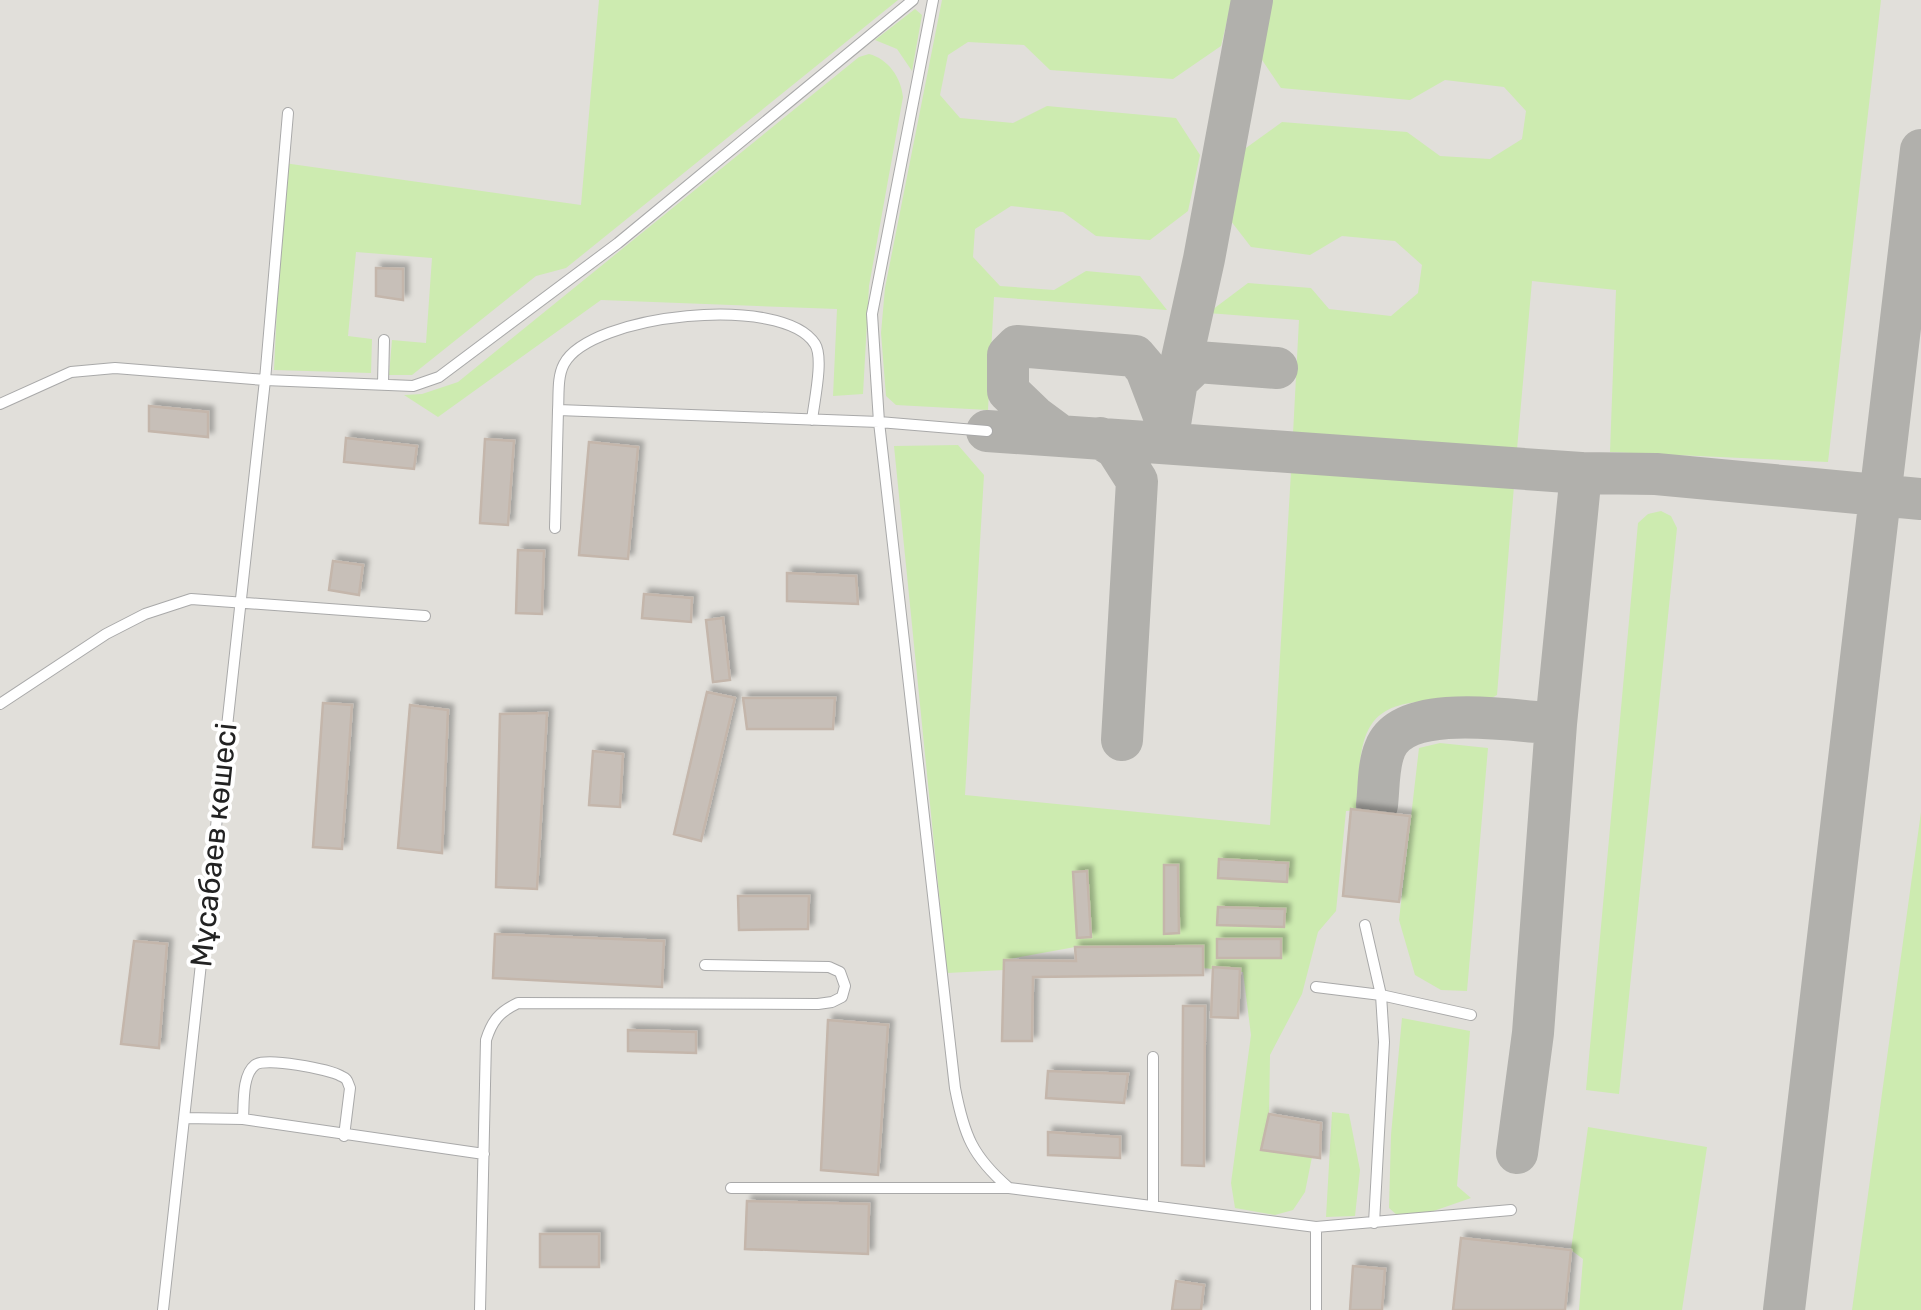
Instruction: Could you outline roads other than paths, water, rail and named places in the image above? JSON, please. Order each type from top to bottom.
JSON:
[{"type":"lane","points":[[0,404],[71,372],[101,369],[413,386],[440,377],[618,243],[913,0]]},
{"type":"lane","points":[[933,0],[872,314],[879,422],[956,1088],[971,1147],[984,1166],[1008,1188]]},
{"type":"lane","name":"Мұсабаев көшесі","points":[[162,1310],[266,380],[288,113]]},
{"type":"lane","points":[[555,528],[558,410],[564,363],[576,350],[596,339],[698,313],[739,314],[787,323],[814,342],[819,353],[812,420]]},
{"type":"lane","points":[[383,384],[384,340]]},
{"type":"lane","points":[[558,410],[879,422],[987,431]]},
{"type":"lane","points":[[0,704],[106,634],[145,614],[191,599],[424,616]]},
{"type":"lane","points":[[1366,925],[1381,996],[1384,1042],[1374,1223]]},
{"type":"lane","points":[[480,1310],[486,1040],[491,1023],[502,1011],[518,1003],[818,1004],[842,997],[845,986],[840,972],[828,967],[704,965]]},
{"type":"lane","points":[[1316,986],[1471,1015]]},
{"type":"lane","points":[[1152,1057],[1154,1206]]},
{"type":"lane","points":[[243,1119],[248,1075],[255,1065],[263,1061],[312,1068],[338,1074],[348,1081],[344,1136]]},
{"type":"lane","points":[[184,1118],[243,1119],[484,1154]]},
{"type":"lane","points":[[732,1188],[1008,1188],[1316,1227],[1511,1210]]},
{"type":"lane","points":[[1316,1227],[1316,1310]]}]
